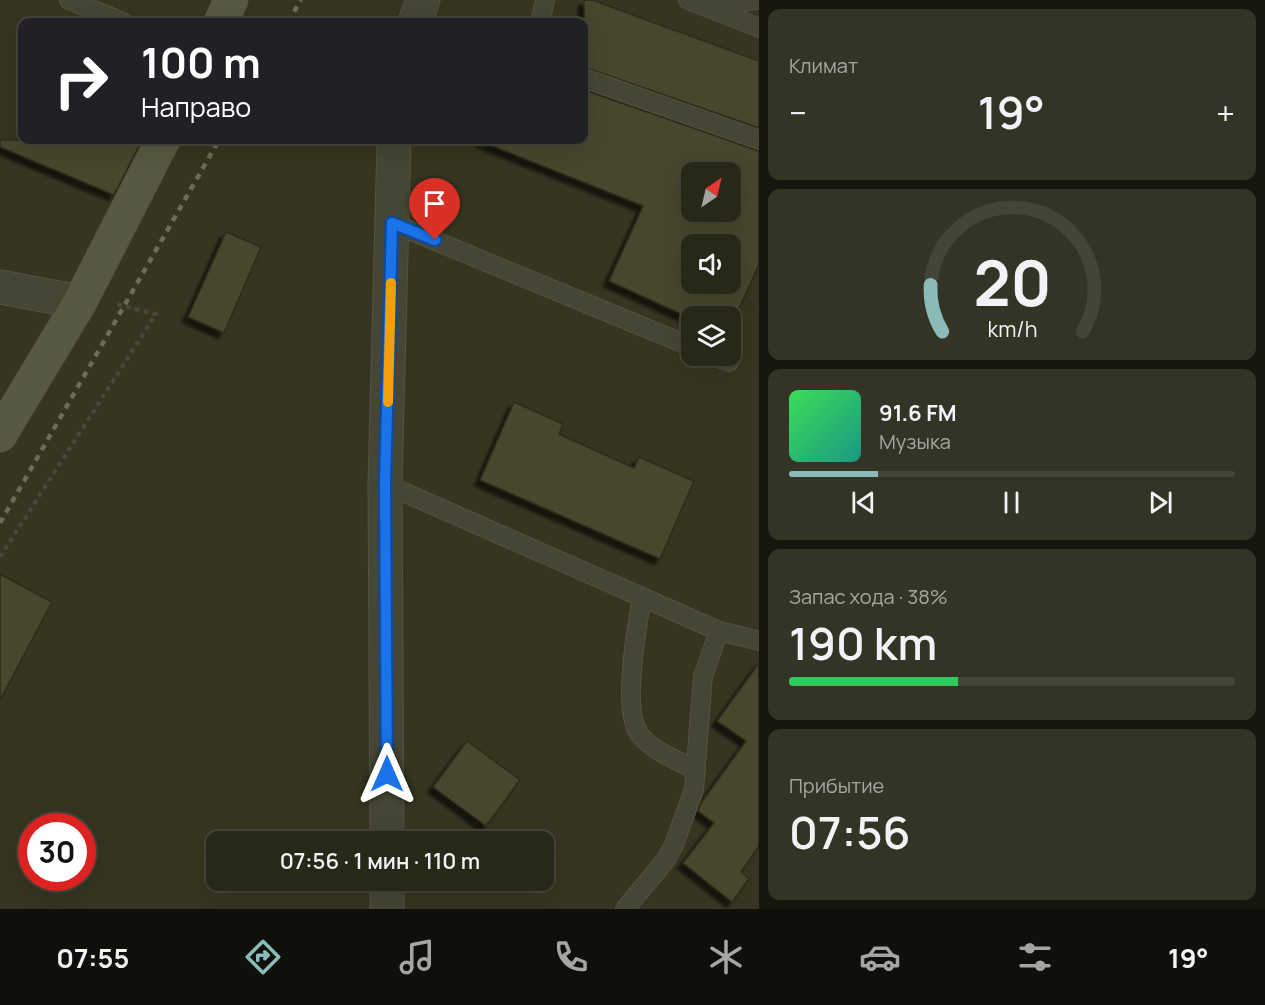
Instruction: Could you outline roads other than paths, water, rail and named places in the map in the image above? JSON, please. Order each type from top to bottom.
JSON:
[{"type":"street","points":[[223,18],[231,0]]},
{"type":"street","points":[[416,18],[423,0]]},
{"type":"street","points":[[0,435],[81,302],[161,144]]},
{"type":"street","points":[[387,831],[385,484],[394,144]]},
{"type":"street","points":[[0,287],[81,302]]},
{"type":"street","points":[[387,891],[387,909]]},
{"type":"lane","points":[[69,0],[113,18]]},
{"type":"lane","points":[[541,18],[545,0]]},
{"type":"lane","points":[[688,0],[759,28]]},
{"type":"lane","points":[[705,7],[755,0]]},
{"type":"lane","points":[[588,79],[759,140]]},
{"type":"lane","points":[[392,223],[681,341]]},
{"type":"lane","points":[[385,484],[719,631],[759,641]]},
{"type":"lane","points":[[642,597],[633,651],[632,716],[638,734],[650,744],[696,770]]},
{"type":"lane","points":[[625,909],[665,861],[673,847],[694,790],[703,676],[719,631]]},
{"type":"railway","points":[[290,18],[301,0]]},
{"type":"railway","points":[[0,523],[217,144]]}]
